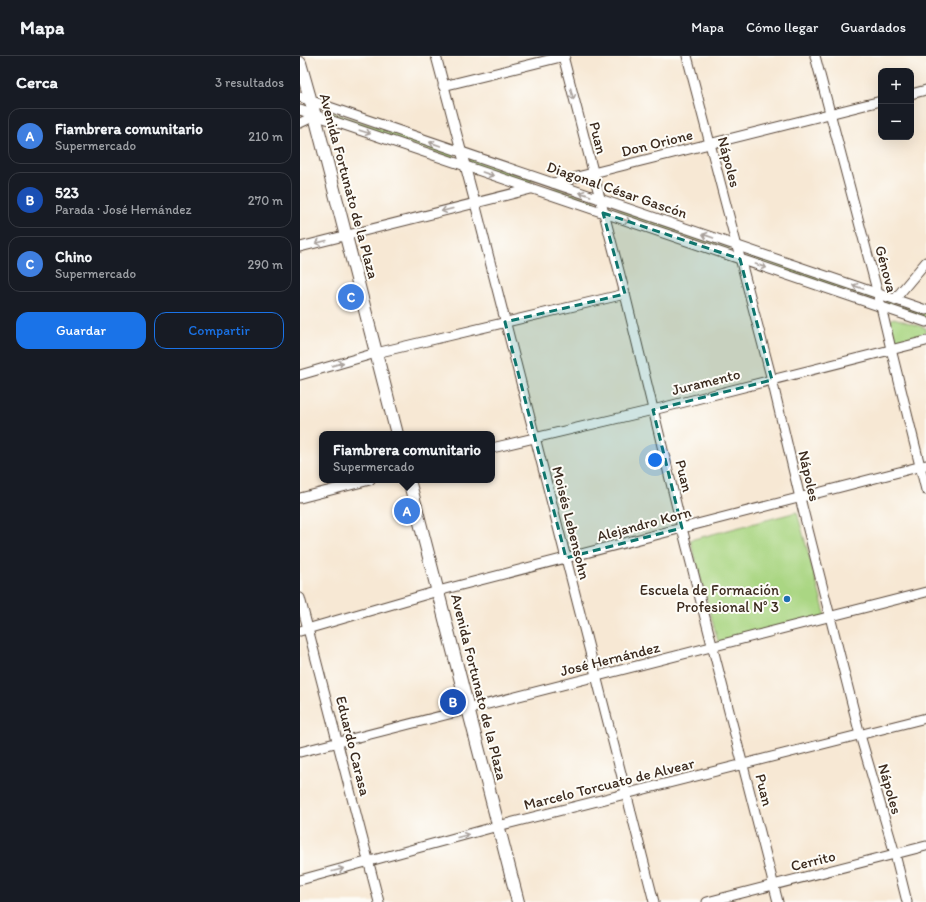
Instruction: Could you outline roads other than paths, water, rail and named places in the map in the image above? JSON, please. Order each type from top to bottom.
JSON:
[{"type":"main road","name":"Avenida Fortunato de la Plaza","points":[[300,63],[305,99],[315,116],[396,431]]},
{"type":"main road","name":"Avenida Fortunato de la Plaza","points":[[410,483],[518,902]]},
{"type":"street","name":"Moisés Lebensohn","points":[[436,56],[654,902]]},
{"type":"street","points":[[443,86],[564,56]]},
{"type":"street","name":"Puan","points":[[564,56],[593,174],[625,294],[712,647],[778,902]]},
{"type":"street","name":"Nápoles","points":[[687,56],[772,380],[800,498],[860,735],[895,854],[907,902]]},
{"type":"street","name":"Génova","points":[[815,56],[878,294],[890,349],[923,466],[926,490]]},
{"type":"street","points":[[914,93],[926,90]]},
{"type":"street","name":"Diagonal César Gascón","points":[[305,99],[926,310]]},
{"type":"street","name":"Don Orione","points":[[300,247],[878,103]]},
{"type":"street","name":"Diagonal César Gascón","points":[[300,110],[926,322]]},
{"type":"street","points":[[300,123],[315,116]]},
{"type":"street","points":[[895,299],[926,262]]},
{"type":"street","points":[[300,375],[376,353],[625,294]]},
{"type":"street","name":"Juramento","points":[[495,447],[653,410],[926,340]]},
{"type":"street","name":"Alejandro Korn","points":[[304,630],[438,591],[923,466]]},
{"type":"street","points":[[300,498],[358,483]]},
{"type":"street","name":"José Hernández","points":[[300,752],[926,592]]},
{"type":"street","name":"Eduardo Carasa","points":[[300,598],[304,630],[338,743],[379,902]]},
{"type":"street","name":"Marcelo Torcuato de Alvear","points":[[300,880],[498,826],[926,718]]},
{"type":"street","name":"Cerrito","points":[[707,902],[926,846]]},
{"type":"place","name":"Chino","points":[[351,297]]},
{"type":"place","name":"Fiambrera comunitario","points":[[407,511]]},
{"type":"place","name":"Escuela de Formación Profesional N° 3","points":[[787,599]]},
{"type":"place","name":"523","points":[[453,702]]}]
